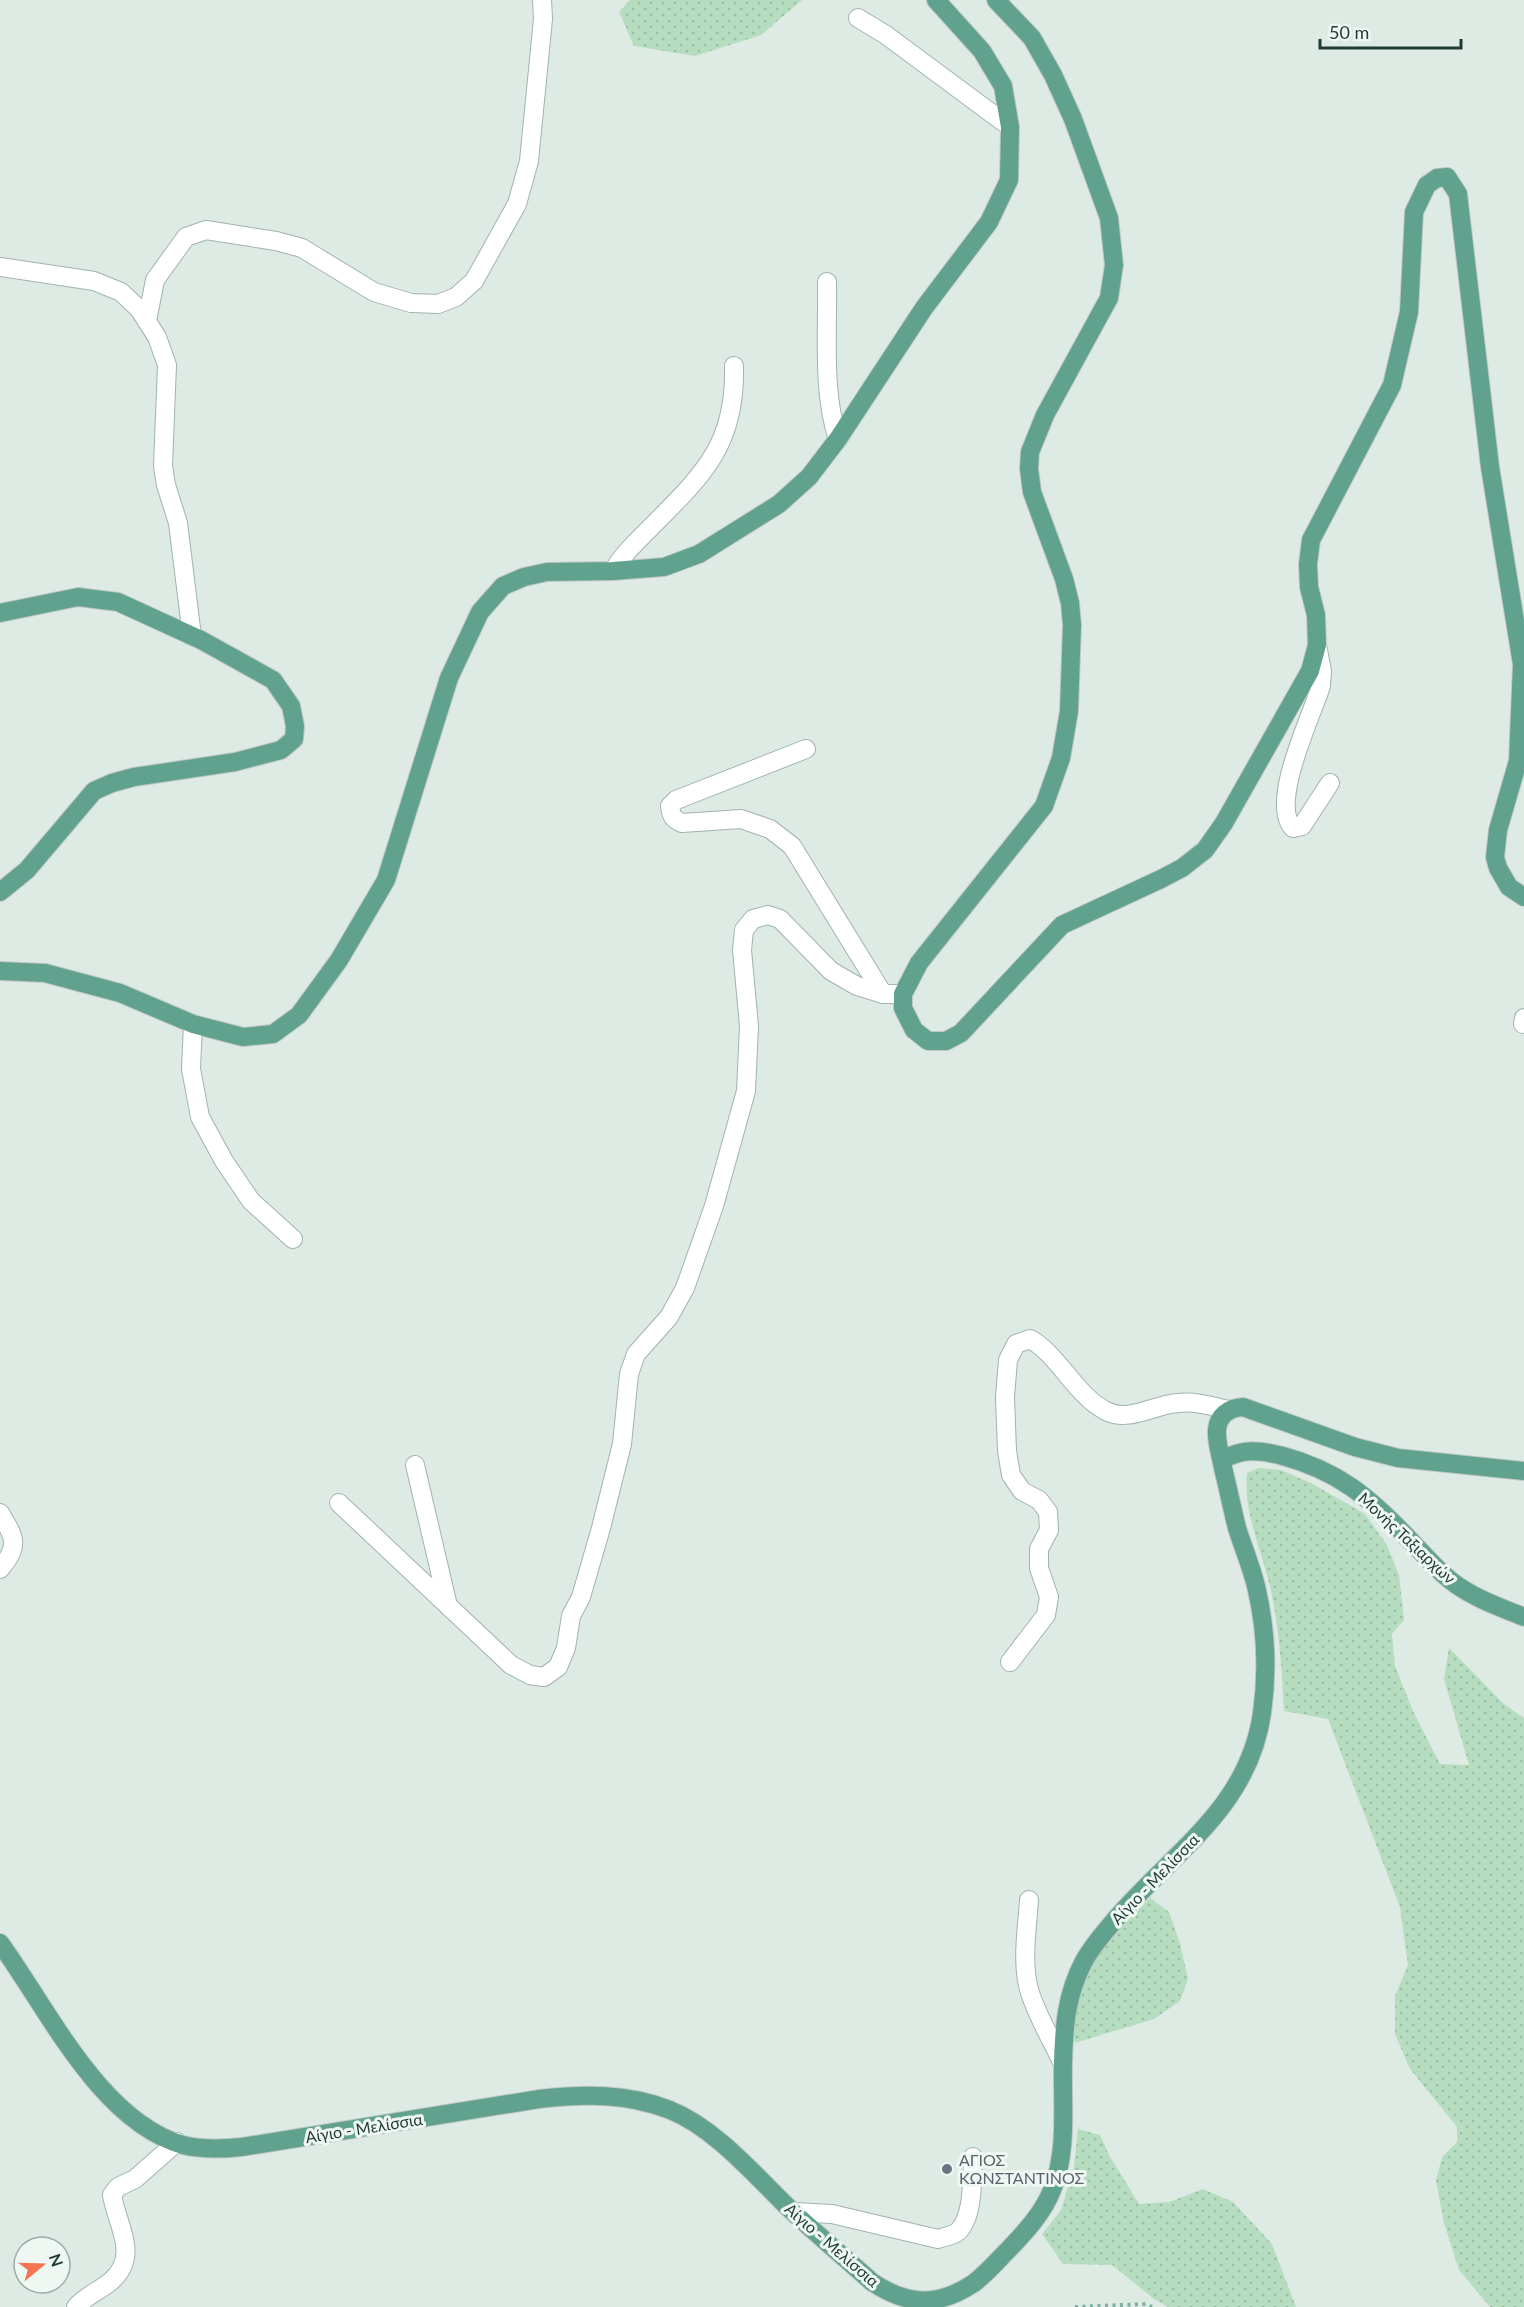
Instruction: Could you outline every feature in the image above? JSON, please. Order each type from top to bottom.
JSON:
[{"type":"main road","points":[[0,971],[45,973],[120,993],[193,1024],[243,1037],[273,1034],[299,1015],[339,960],[386,880],[449,678],[480,612],[503,586],[524,577],[547,572],[613,571],[664,567],[699,554],[779,504],[809,477],[924,308],[989,222],[1009,180],[1010,127],[1003,86],[982,51],[936,0]]},
{"type":"main road","points":[[996,0],[1032,38],[1053,75],[1109,218],[1114,265],[1109,298],[1045,415],[1030,452],[1029,469],[1032,492],[1064,579],[1070,603],[1072,625],[1069,711],[1061,758],[1044,806],[918,963],[903,994],[903,1008],[914,1030],[928,1041],[946,1041],[962,1033],[1062,925],[1182,868],[1205,850],[1224,823],[1310,671],[1317,645],[1316,615],[1309,587],[1308,564],[1311,540],[1392,385],[1409,312],[1414,212],[1427,185],[1437,178],[1447,177],[1458,194],[1490,467],[1522,663],[1518,761],[1498,830],[1495,857],[1498,868],[1509,887],[1524,897]]},
{"type":"main road","points":[[0,613],[78,597],[118,603],[192,636],[273,680],[291,706],[295,726],[294,739],[281,750],[235,762],[134,777],[94,791],[27,870],[0,892]]},
{"type":"main road","points":[[1228,1410],[1243,1407],[1252,1409],[1355,1447],[1398,1458],[1524,1471]]},
{"type":"main road","name":"Αίγιο - Μελίσσια","points":[[0,1943],[6,1956],[102,2089],[132,2117],[157,2133],[177,2142],[210,2149],[242,2147],[539,2099],[577,2095],[612,2095],[654,2104],[688,2120],[722,2145],[872,2282],[885,2291],[910,2301],[923,2302],[935,2301],[957,2293],[987,2272],[1025,2233],[1052,2191],[1061,2146],[1064,2025],[1068,1999],[1090,1951],[1138,1894],[1219,1812],[1240,1780],[1257,1739],[1264,1689],[1265,1643],[1255,1585],[1231,1505],[1217,1433],[1218,1423],[1228,1410]]},
{"type":"main road","name":"Μονής Ταξιαρχών","points":[[1222,1460],[1241,1451],[1264,1451],[1324,1469],[1376,1507],[1449,1580],[1487,1601],[1524,1617]]},
{"type":"lane","points":[[147,321],[155,280],[186,237],[206,230],[276,241],[302,248],[374,292],[411,303],[438,304],[456,297],[474,281],[517,204],[529,161],[543,20],[542,0]]},
{"type":"lane","points":[[858,18],[886,35],[1010,127]]},
{"type":"lane","points":[[0,267],[94,281],[121,292],[139,309],[157,337],[167,366],[163,466],[178,523],[192,636]]},
{"type":"lane","points":[[827,282],[828,402],[837,439]]},
{"type":"lane","points":[[613,571],[622,556],[680,498],[717,452],[729,422],[734,389],[734,366]]},
{"type":"lane","points":[[1317,645],[1322,671],[1322,686],[1289,772],[1287,819],[1293,828],[1302,826],[1330,783]]},
{"type":"lane","points":[[806,749],[676,800],[670,806],[671,814],[674,819],[682,823],[741,819],[770,829],[792,846],[882,994]]},
{"type":"lane","points":[[339,1503],[511,1665],[530,1675],[544,1677],[558,1667],[566,1648],[571,1616],[581,1597],[602,1528],[622,1444],[629,1374],[636,1354],[669,1317],[685,1288],[714,1206],[746,1091],[749,1026],[742,950],[744,930],[753,920],[768,915],[780,919],[831,971],[857,986],[882,994],[903,994]]},
{"type":"lane","points":[[193,1024],[191,1069],[201,1117],[224,1161],[251,1202],[293,1239]]},
{"type":"lane","points":[[1010,1662],[1046,1615],[1049,1597],[1039,1568],[1039,1549],[1049,1530],[1048,1512],[1039,1500],[1022,1491],[1011,1475],[1006,1451],[1005,1398],[1008,1360],[1016,1344],[1030,1339],[1041,1345],[1093,1403],[1109,1413],[1125,1415],[1176,1403],[1195,1402],[1228,1410]]},
{"type":"lane","points":[[415,1466],[448,1606]]},
{"type":"lane","points":[[0,1513],[14,1544],[12,1554],[0,1569]]},
{"type":"lane","points":[[1029,1900],[1025,1944],[1027,1980],[1030,1994],[1063,2064]]},
{"type":"lane","points":[[75,2307],[116,2277],[124,2264],[128,2247],[115,2212],[112,2195],[118,2187],[135,2179],[177,2142]]},
{"type":"lane","points":[[794,2212],[832,2214],[938,2239],[955,2234],[965,2223],[971,2193],[973,2157]]},
{"type":"path","points":[[1075,2307],[1146,2304],[1152,2307]]},
{"type":"green space","points":[[630,0],[802,0],[761,35],[695,56],[634,46],[619,12]]},
{"type":"green space","points":[[1259,1468],[1281,1470],[1311,1483],[1365,1514],[1387,1545],[1399,1575],[1404,1620],[1392,1634],[1395,1666],[1413,1711],[1440,1764],[1469,1765],[1444,1679],[1449,1648],[1504,1704],[1524,1718],[1524,2307],[1490,2307],[1459,2270],[1444,2223],[1436,2181],[1442,2157],[1457,2142],[1457,2127],[1410,2069],[1395,2034],[1395,1996],[1408,1965],[1400,1907],[1328,1719],[1284,1711],[1280,1648],[1273,1601],[1250,1516],[1246,1487],[1247,1473]]},
{"type":"green space","points":[[1150,1898],[1169,1912],[1180,1943],[1188,1979],[1180,2001],[1154,2019],[1075,2043],[1072,2020],[1080,1984],[1111,1938]]},
{"type":"green space","points":[[1078,2129],[1100,2135],[1109,2155],[1139,2204],[1169,2202],[1203,2189],[1233,2202],[1272,2244],[1296,2307],[1168,2307],[1154,2299],[1112,2265],[1063,2264],[1042,2234],[1061,2210],[1074,2167]]},
{"type":"place","name":"ΑΓΙΟΣ ΚΩΝΣΤΑΝΤΙΝΟΣ","points":[[947,2169]]}]
